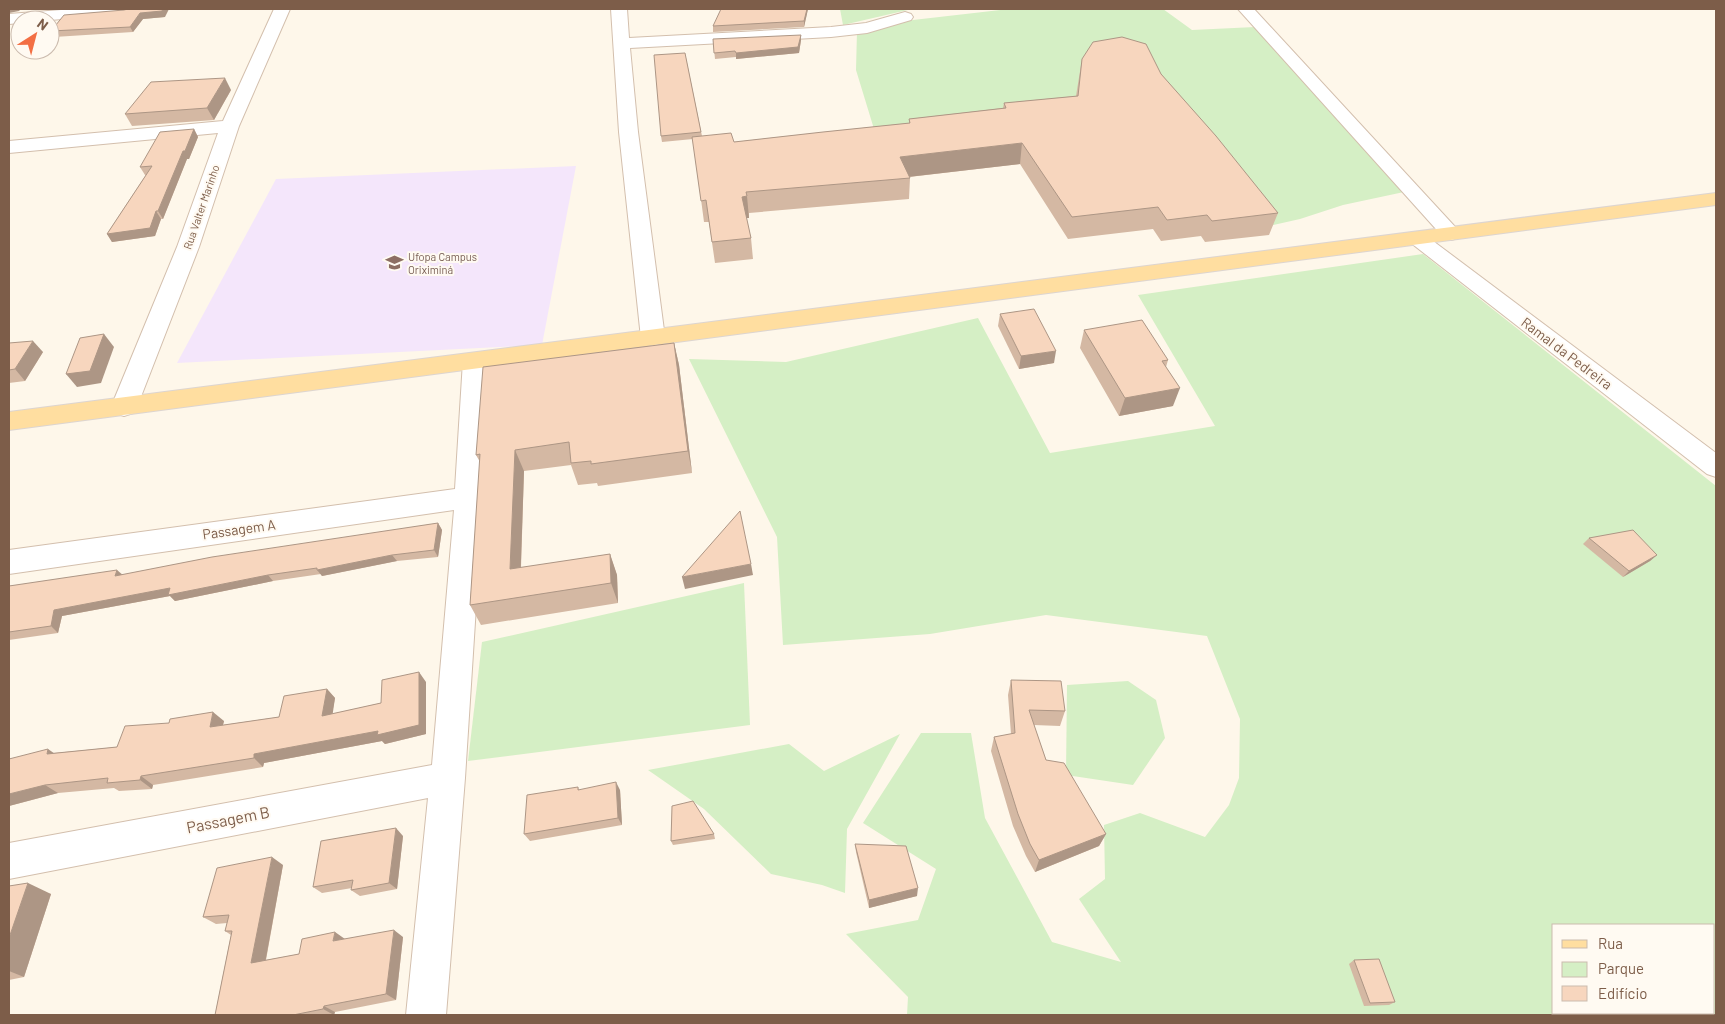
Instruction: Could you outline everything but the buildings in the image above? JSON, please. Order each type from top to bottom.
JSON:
[{"type":"main road","points":[[9,421],[475,362],[1716,199]]},
{"type":"street","points":[[9,19],[127,9]]},
{"type":"street","name":"Rua Valter Marinho","points":[[124,407],[188,247],[230,126],[282,9]]},
{"type":"street","points":[[619,9],[621,43],[653,338]]},
{"type":"street","points":[[1246,9],[1451,234]]},
{"type":"street","points":[[621,43],[831,32],[867,28],[905,17]]},
{"type":"street","points":[[9,147],[230,126]]},
{"type":"street","name":"Ramal da Pedreira","points":[[1418,238],[1716,467]]},
{"type":"street","points":[[426,1015],[448,778],[469,497],[475,362]]},
{"type":"street","name":"Passagem A","points":[[9,562],[469,497]]},
{"type":"street","name":"Passagem B","points":[[9,861],[448,778]]},
{"type":"shaded area","name":"Ufopa Campus Oriximiná","points":[[576,166],[542,345],[177,363],[276,179]]},
{"type":"green space","points":[[840,9],[912,9],[843,25]]},
{"type":"green space","points":[[1009,9],[1163,9],[1192,30],[1255,27],[1404,192],[1343,205],[1300,219],[1264,227],[1075,110],[874,129],[856,70],[857,31],[913,20]]},
{"type":"green space","points":[[1423,254],[1716,486],[1716,1015],[907,1015],[908,997],[846,934],[918,920],[936,869],[863,823],[921,733],[971,733],[985,818],[1052,942],[1121,962],[1079,899],[1105,879],[1104,825],[1140,813],[1205,837],[1229,805],[1239,778],[1240,719],[1207,636],[1046,615],[930,634],[783,645],[777,537],[689,359],[786,362],[978,318],[1050,453],[1215,426],[1138,295]]},
{"type":"green space","points":[[744,583],[750,725],[468,761],[482,642]]},
{"type":"green space","points":[[1128,681],[1156,700],[1165,738],[1133,785],[1066,775],[1067,685]]},
{"type":"green space","points":[[900,734],[847,829],[845,893],[822,885],[771,874],[704,809],[648,770],[789,744],[824,771]]},
{"type":"place","name":"Ufopa Campus Oriximiná","points":[[394,262]]}]
